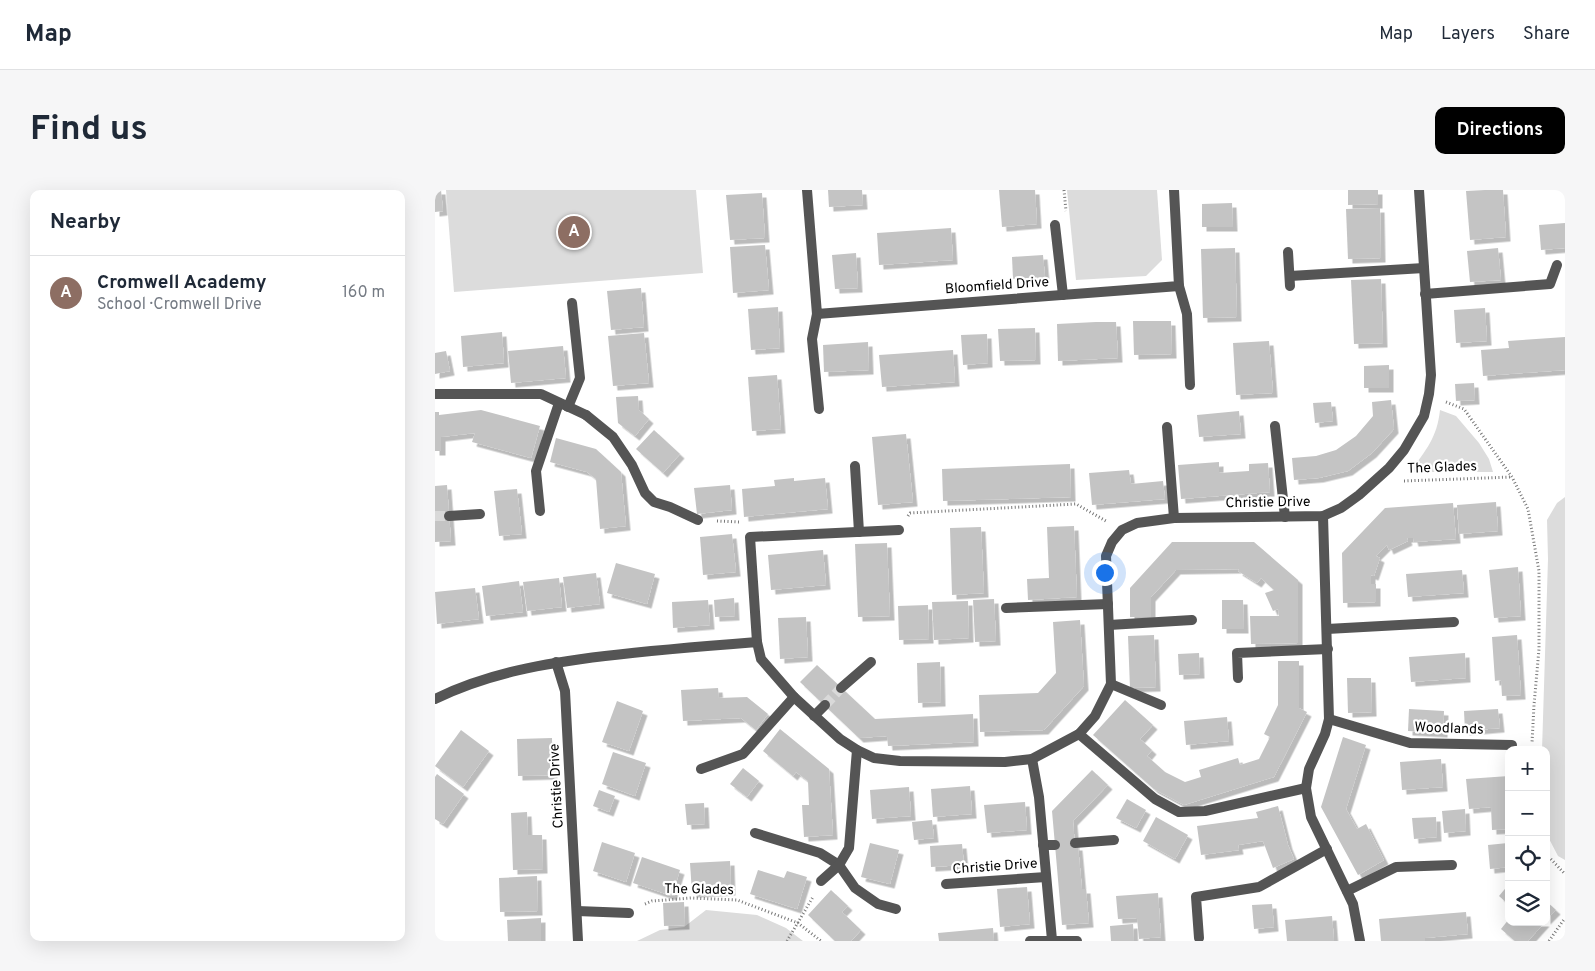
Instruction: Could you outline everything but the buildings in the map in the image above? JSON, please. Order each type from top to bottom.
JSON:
[{"type":"street","points":[[807,190],[817,314],[812,339],[819,409]]},
{"type":"street","points":[[1174,190],[1179,286],[1187,314],[1191,385]]},
{"type":"street","name":"Christie Drive","points":[[1122,530],[1137,523],[1174,518],[1323,516],[1341,508],[1389,468],[1404,450],[1425,416],[1429,394],[1431,375],[1419,190]]},
{"type":"street","points":[[1055,225],[1063,295]]},
{"type":"street","points":[[1288,252],[1290,281],[1424,268]]},
{"type":"street","points":[[1425,294],[1550,284],[1557,265]]},
{"type":"street","name":"Bloomfield Drive","points":[[817,314],[1179,286]]},
{"type":"street","points":[[540,511],[536,470],[563,405],[580,378],[572,303]]},
{"type":"street","points":[[435,394],[541,394],[586,416],[613,437],[632,465],[645,492],[654,502],[698,520]]},
{"type":"street","points":[[1275,426],[1285,517]]},
{"type":"street","points":[[1167,427],[1174,518]]},
{"type":"street","points":[[855,466],[859,532]]},
{"type":"street","points":[[449,516],[480,514]]},
{"type":"street","points":[[1323,516],[1329,719],[1325,734],[1309,769],[1306,788],[1311,816],[1353,904],[1360,941]]},
{"type":"street","points":[[899,530],[750,537],[757,642],[761,659],[793,698],[840,739],[874,758],[900,761],[1005,762],[1032,758],[1079,734],[1095,716],[1111,684],[1106,556],[1111,542],[1122,530]]},
{"type":"street","points":[[1005,608],[1108,604]]},
{"type":"street","points":[[1109,626],[1192,620]]},
{"type":"street","points":[[1327,629],[1454,622]]},
{"type":"street","points":[[435,699],[479,680],[556,662],[651,650],[757,642]]},
{"type":"street","points":[[1238,678],[1237,653],[1328,649]]},
{"type":"street","name":"Christie Drive","points":[[556,662],[565,691],[579,941]]},
{"type":"street","points":[[841,688],[871,662]]},
{"type":"street","points":[[1111,684],[1161,706]]},
{"type":"street","points":[[701,769],[743,754],[793,698]]},
{"type":"street","points":[[814,716],[825,705]]},
{"type":"street","name":"Woodlands","points":[[1329,719],[1410,743],[1511,745]]},
{"type":"street","points":[[1079,734],[1155,799],[1179,812],[1205,811],[1306,788]]},
{"type":"street","points":[[821,881],[839,865],[849,848],[857,750]]},
{"type":"street","name":"Christie Drive","points":[[1032,758],[1039,797],[1052,940]]},
{"type":"street","points":[[755,833],[820,853],[839,865],[855,888],[878,904],[896,908]]},
{"type":"street","points":[[1075,843],[1114,840]]},
{"type":"street","points":[[1043,845],[1055,844]]},
{"type":"street","points":[[1199,938],[1196,897],[1259,887],[1327,850]]},
{"type":"street","points":[[1347,890],[1396,867],[1452,864]]},
{"type":"street","name":"Christie Drive","points":[[947,884],[1046,877]]},
{"type":"street","points":[[577,911],[629,913]]},
{"type":"street","points":[[1029,941],[1077,941]]},
{"type":"path","points":[[1429,394],[1463,409],[1512,477],[1528,509],[1539,571],[1539,649],[1532,746]]},
{"type":"path","name":"The Glades","points":[[1373,482],[1512,477]]},
{"type":"path","points":[[899,530],[910,512],[1076,504],[1122,530]]},
{"type":"path","points":[[698,520],[740,521],[750,537]]},
{"type":"path","points":[[1550,858],[1565,874]]},
{"type":"path","points":[[787,941],[821,881]]},
{"type":"path","name":"The Glades","points":[[629,913],[652,901],[691,898],[737,900],[798,923],[821,941]]},
{"type":"path","points":[[1549,941],[1565,918]]},
{"type":"shaded area","points":[[446,190],[696,190],[703,273],[454,292]]},
{"type":"shaded area","points":[[1067,190],[1157,190],[1162,260],[1146,276],[1076,280]]},
{"type":"shaded area","points":[[1440,410],[1456,416],[1479,443],[1489,459],[1493,472],[1410,472],[1426,450],[1433,436],[1439,420]]},
{"type":"shaded area","points":[[1565,497],[1565,860],[1558,856],[1550,841],[1550,746],[1542,746],[1548,559],[1547,520],[1557,503]]},
{"type":"shaded area","points":[[706,910],[757,915],[786,928],[803,941],[637,941],[660,930],[684,927]]},
{"type":"tunnel","points":[[435,516],[449,516]]},
{"type":"tunnel","points":[[825,705],[841,688]]},
{"type":"place","name":"Cromwell Academy","points":[[574,232]]}]
